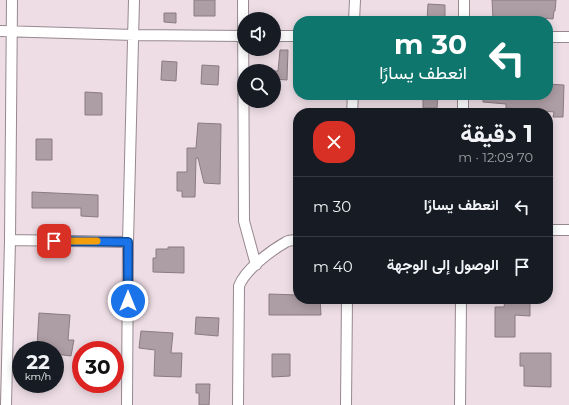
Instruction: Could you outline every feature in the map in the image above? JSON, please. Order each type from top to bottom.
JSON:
[{"type":"street","points":[[6,405],[7,234],[12,0]]},
{"type":"street","points":[[127,405],[128,242],[134,0]]},
{"type":"street","points":[[243,0],[243,12]]},
{"type":"street","points":[[354,16],[355,0]]},
{"type":"street","points":[[464,0],[464,16]]},
{"type":"street","points":[[0,31],[134,35],[237,36]]},
{"type":"street","points":[[281,36],[293,36]]},
{"type":"street","points":[[553,37],[569,37]]},
{"type":"street","points":[[243,56],[244,220],[256,265]]},
{"type":"street","points":[[553,230],[569,230]]},
{"type":"street","points":[[7,234],[128,242]]},
{"type":"street","points":[[238,405],[239,286],[243,276],[256,265],[287,241],[293,240]]},
{"type":"street","points":[[346,405],[347,304]]},
{"type":"street","points":[[460,405],[461,304]]},
{"type":"building","points":[[194,0],[215,0],[215,16],[194,16]]},
{"type":"building","points":[[492,0],[556,0],[553,19],[553,16],[493,16]]},
{"type":"building","points":[[428,4],[445,5],[445,16],[427,16]]},
{"type":"building","points":[[164,13],[176,13],[176,23],[164,22]]},
{"type":"building","points":[[281,50],[288,50],[287,80],[281,80],[281,64],[279,64]]},
{"type":"building","points":[[162,61],[177,62],[176,81],[161,80]]},
{"type":"building","points":[[202,65],[219,66],[218,85],[201,84]]},
{"type":"building","points":[[553,84],[564,85],[563,117],[553,117],[553,108],[506,108],[506,104],[483,102],[483,100],[553,100]]},
{"type":"building","points":[[85,92],[102,93],[102,115],[85,115]]},
{"type":"building","points":[[423,100],[438,100],[437,108],[423,108]]},
{"type":"building","points":[[198,123],[221,124],[220,184],[204,183],[198,158],[196,158],[195,197],[182,197],[182,191],[177,191],[177,172],[187,172],[187,148],[196,148]]},
{"type":"building","points":[[36,139],[52,139],[52,160],[36,160]]},
{"type":"building","points":[[32,192],[98,195],[98,217],[81,216],[81,208],[32,208]]},
{"type":"building","points":[[168,247],[184,247],[184,273],[153,272],[153,258],[156,258],[156,249],[168,249]]},
{"type":"building","points":[[269,294],[293,295],[293,304],[320,304],[321,315],[269,315]]},
{"type":"building","points":[[504,304],[530,304],[530,316],[515,315],[515,337],[495,337],[495,307],[504,307]]},
{"type":"building","points":[[39,313],[70,315],[68,340],[74,340],[72,341],[71,356],[64,355],[64,341],[37,341]]},
{"type":"building","points":[[196,317],[219,318],[218,336],[195,334]]},
{"type":"building","points":[[141,331],[173,333],[171,353],[182,353],[181,377],[154,376],[155,350],[139,348]]},
{"type":"building","points":[[520,353],[551,353],[551,387],[524,386],[524,366],[520,366]]},
{"type":"building","points":[[272,354],[290,354],[290,376],[272,377]]},
{"type":"building","points":[[196,384],[210,384],[209,405],[199,405],[199,393],[196,393]]},
{"type":"slow traffic","points":[[71,241],[97,241]]},
{"type":"route","points":[[54,241],[128,242],[128,301]]}]
